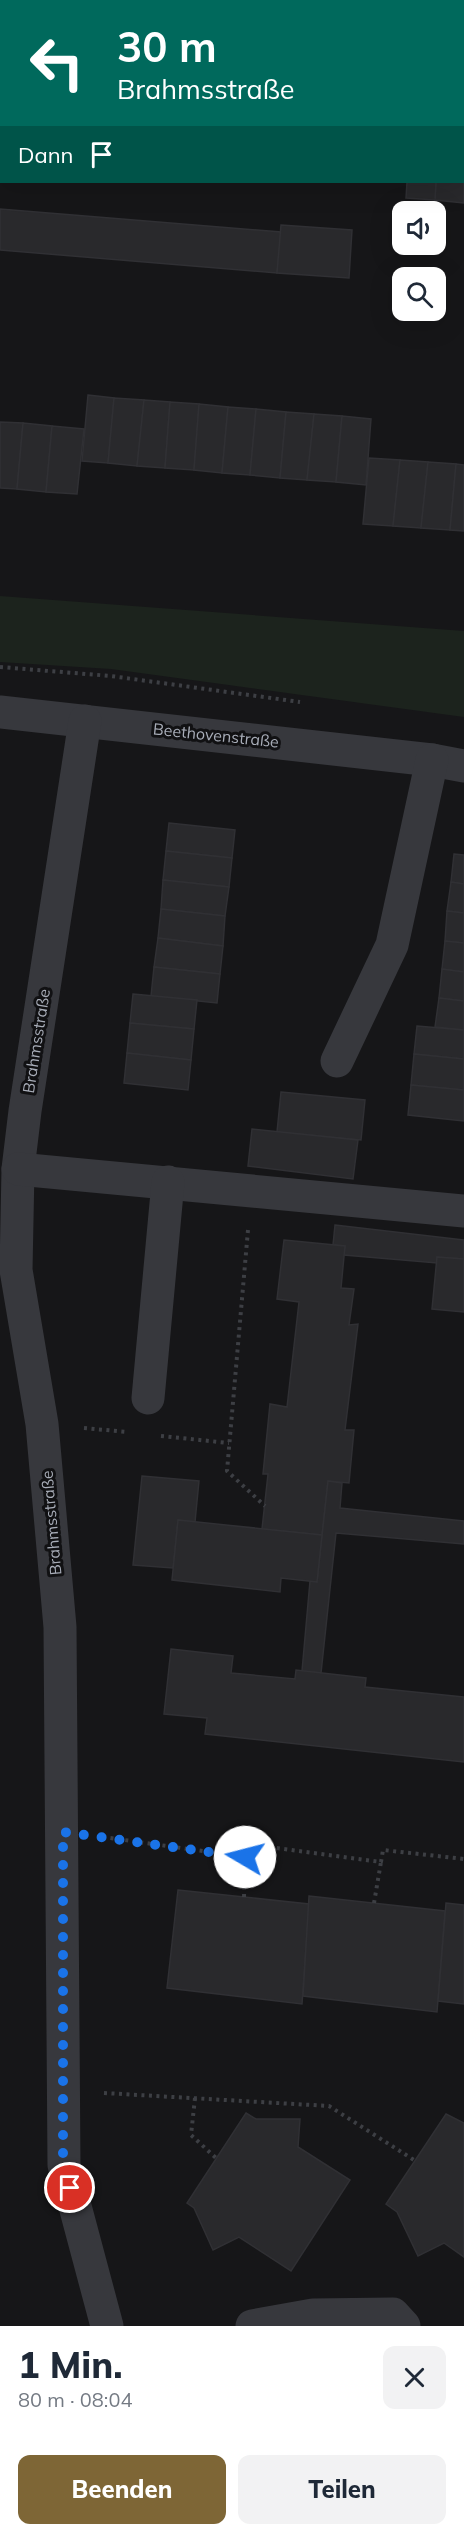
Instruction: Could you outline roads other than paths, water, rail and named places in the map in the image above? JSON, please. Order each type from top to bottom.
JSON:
[{"type":"street","name":"Beethovenstraße","points":[[0,712],[432,760],[464,766]]},
{"type":"street","name":"Brahmsstraße","points":[[85,720],[18,1168],[16,1270],[42,1424],[60,1627],[63,1832],[63,2165],[107,2326]]},
{"type":"street","points":[[337,1061],[392,945],[432,760]]},
{"type":"street","points":[[18,1168],[464,1211]]},
{"type":"street","points":[[148,1398],[168,1182]]},
{"type":"street","points":[[252,2326],[313,2315],[359,2314],[393,2314],[404,2326]]}]
